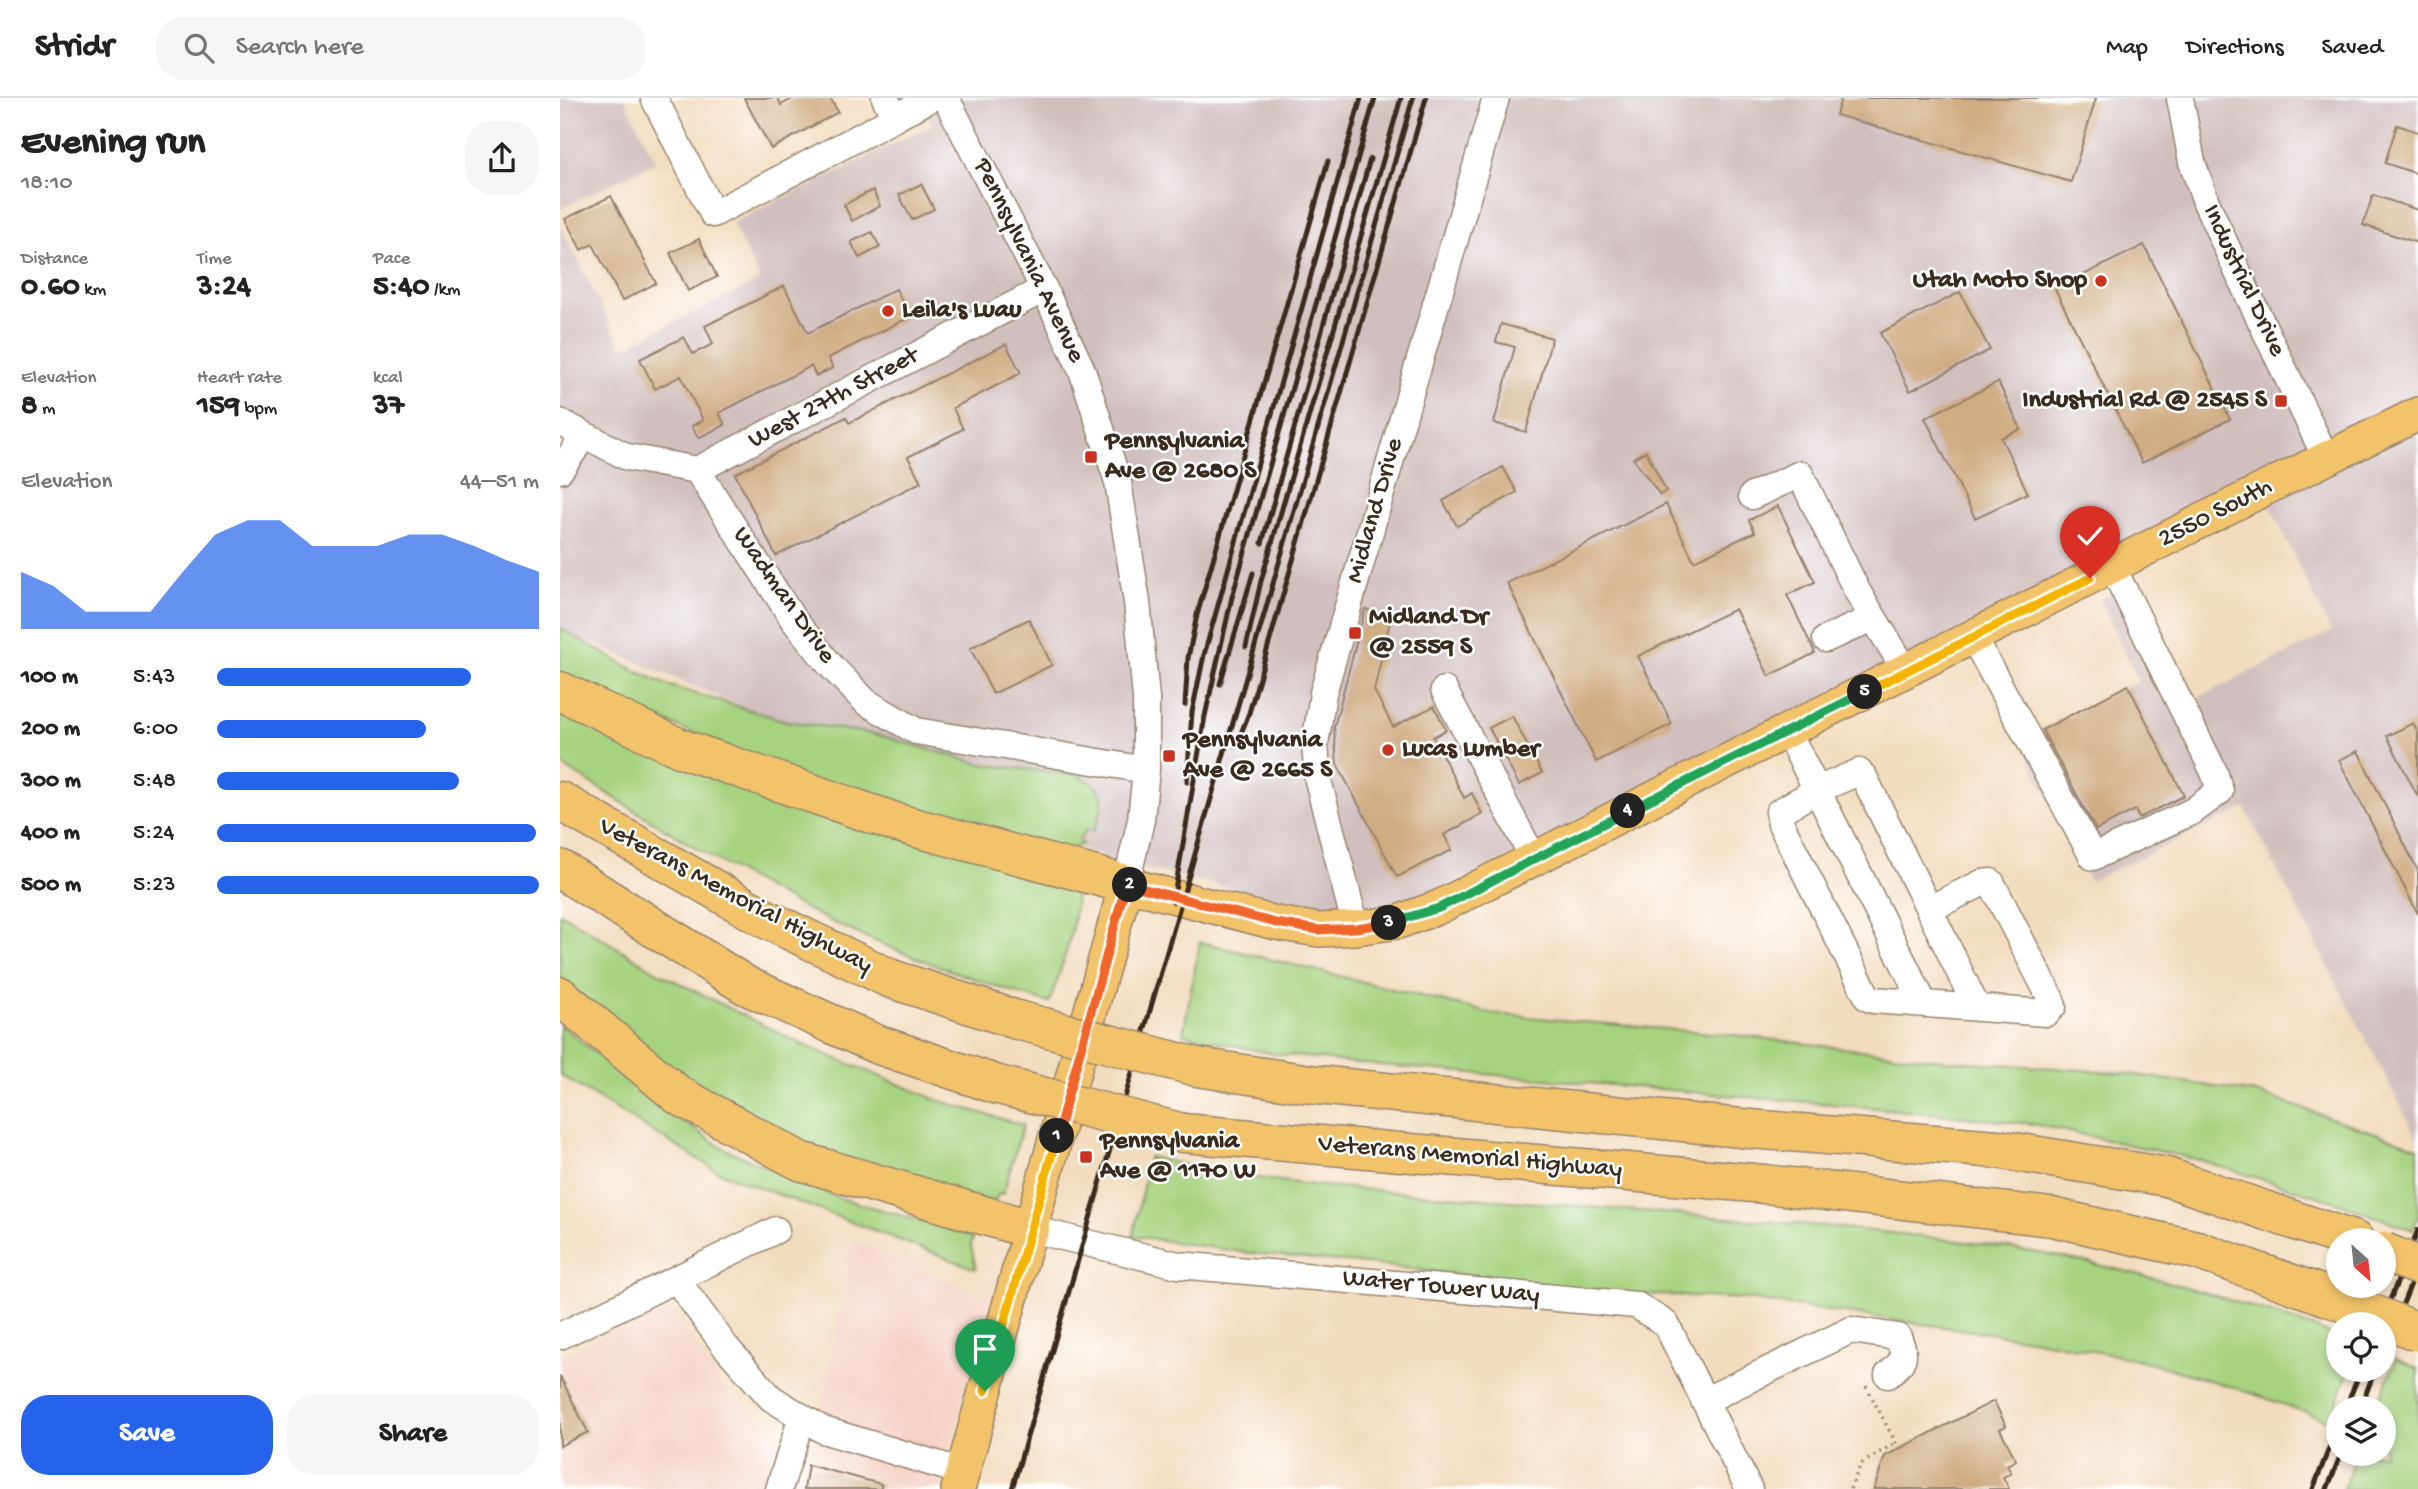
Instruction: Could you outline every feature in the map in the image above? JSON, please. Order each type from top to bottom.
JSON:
[{"type":"highway","points":[[560,691],[680,748],[886,819],[1126,884]]},
{"type":"highway","name":"Veterans Memorial Highway","points":[[560,801],[754,912],[890,978],[1017,1020],[1197,1067],[1399,1093],[1751,1129],[1997,1149],[2167,1177],[2326,1231]]},
{"type":"highway","name":"Veterans Memorial Highway","points":[[560,869],[747,986],[876,1044],[995,1084],[1183,1133],[1765,1184],[2052,1217],[2197,1250],[2418,1332]]},
{"type":"highway","points":[[560,996],[678,1095],[800,1161],[1031,1229]]},
{"type":"highway","points":[[2396,1257],[2418,1266]]},
{"type":"main road","name":"2550 South","points":[[1126,884],[1276,923],[1319,930],[1398,922],[1439,908],[2326,458],[2418,414]]},
{"type":"main road","points":[[960,1480],[1126,884]]},
{"type":"street","points":[[654,98],[713,214],[890,108],[931,98]]},
{"type":"street","name":"Pennsylvania Avenue","points":[[946,98],[1044,289],[1082,370],[1118,482],[1138,602],[1146,698],[1146,770],[1141,820],[1126,884]]},
{"type":"street","name":"Midland Drive","points":[[1356,928],[1318,780],[1315,744],[1322,693],[1496,98]]},
{"type":"street","name":"Industrial Drive","points":[[2180,98],[2192,162],[2206,202],[2326,458]]},
{"type":"street","name":"West 27th Street","points":[[697,470],[1044,289]]},
{"type":"street","points":[[560,422],[627,457],[697,470]]},
{"type":"street","points":[[560,470],[585,435]]},
{"type":"street","name":"Wadman Drive","points":[[697,470],[793,619],[866,702],[916,731],[1146,770]]},
{"type":"street","points":[[1752,496],[1800,474],[1857,592],[1906,671]]},
{"type":"street","points":[[1973,637],[2093,857],[2186,814],[2220,791],[2214,772],[2112,566]]},
{"type":"street","points":[[1826,639],[1873,618]]},
{"type":"street","points":[[1444,690],[1534,859]]},
{"type":"street","points":[[1787,731],[1924,1004]]},
{"type":"street","points":[[1929,909],[1991,881],[2053,1006],[2046,1013],[1977,1008],[1924,1004],[1874,1000],[1868,998],[1779,817],[1779,812],[1817,790],[1859,772],[1864,777],[1977,1008]]},
{"type":"street","name":"Water Tower Way","points":[[1031,1229],[1178,1265],[1636,1305],[1665,1324],[1749,1489]]},
{"type":"street","points":[[560,1336],[776,1230]]},
{"type":"street","points":[[676,1279],[724,1346],[771,1398],[823,1430],[960,1480]]},
{"type":"street","points":[[1704,1401],[1851,1330],[1898,1338],[1904,1351],[1902,1362],[1877,1380]]},
{"type":"street","points":[[779,1489],[802,1417]]},
{"type":"path","points":[[1877,1380],[1899,1449]]},
{"type":"path","points":[[1850,1489],[1861,1464],[1895,1443]]},
{"type":"shaded area","points":[[560,98],[624,98],[656,162],[560,209]]},
{"type":"shaded area","points":[[919,98],[2418,98],[2418,1139],[2245,808],[2090,881],[2020,740],[2138,681],[2100,599],[2129,584],[2189,702],[2331,632],[2259,483],[1430,896],[1331,911],[1112,861],[560,629],[560,224],[622,348],[760,280],[732,223],[932,125]]},
{"type":"shaded area","points":[[853,1240],[991,1299],[938,1489],[560,1489],[560,1357],[665,1304],[728,1393],[769,1425],[814,1445]]},
{"type":"green space","points":[[560,628],[630,668],[667,685],[786,721],[875,734],[981,764],[1077,775],[1095,785],[1099,791],[1102,797],[1101,812],[1093,831],[1087,829],[1079,840],[1082,844],[1063,852],[824,788],[560,677]]},
{"type":"green space","points":[[560,701],[1076,890],[1071,933],[1049,1003],[931,963],[873,940],[816,914],[686,842],[560,764]]},
{"type":"green space","points":[[560,913],[661,974],[803,1045],[940,1101],[1023,1125],[1003,1194],[998,1194],[995,1202],[861,1173],[712,1102],[560,980]]},
{"type":"green space","points":[[1200,942],[1494,1014],[1734,1035],[1944,1060],[2123,1073],[2256,1093],[2418,1147],[2418,1217],[2413,1230],[2333,1201],[2199,1160],[2033,1124],[1356,1063],[1269,1053],[1183,1034]]},
{"type":"green space","points":[[560,1024],[654,1101],[721,1147],[843,1199],[965,1234],[973,1239],[971,1245],[976,1269],[719,1172],[560,1075]]},
{"type":"green space","points":[[1149,1157],[1226,1173],[1319,1185],[1912,1235],[2021,1250],[2113,1268],[2204,1292],[2326,1332],[2326,1382],[2345,1382],[2339,1396],[2326,1396],[2326,1420],[2240,1389],[2140,1360],[2031,1339],[1745,1299],[1622,1293],[1249,1253],[1133,1236]]},
{"type":"green space","points":[[2396,1359],[2418,1369],[2418,1489],[2343,1489],[2352,1466],[2396,1466],[2396,1396],[2381,1396],[2387,1382],[2396,1382]]},
{"type":"building","points":[[744,98],[778,98],[781,105],[794,98],[830,98],[838,112],[771,149]]},
{"type":"building","points":[[1841,98],[2096,98],[2071,182],[1836,115]]},
{"type":"building","points":[[2397,125],[2418,132],[2418,174],[2385,163]]},
{"type":"building","points":[[921,184],[934,209],[912,220],[899,195]]},
{"type":"building","points":[[873,190],[880,206],[852,221],[844,205]]},
{"type":"building","points":[[2373,195],[2418,210],[2418,243],[2363,225]]},
{"type":"building","points":[[611,196],[656,283],[622,301],[593,244],[581,250],[565,219]]},
{"type":"building","points":[[872,232],[880,247],[859,258],[851,242]]},
{"type":"building","points":[[699,239],[717,277],[688,291],[670,253]]},
{"type":"building","points":[[2144,245],[2230,419],[2142,463],[2055,289]]},
{"type":"building","points":[[784,286],[808,333],[896,289],[910,317],[828,358],[833,368],[816,376],[811,366],[719,413],[725,425],[698,438],[692,426],[703,420],[681,376],[655,389],[640,359],[684,337],[693,354],[713,344],[705,326]]},
{"type":"building","points":[[1960,292],[1990,350],[1910,391],[1880,333]]},
{"type":"building","points":[[1501,324],[1552,338],[1526,432],[1494,423],[1515,347],[1496,342]]},
{"type":"building","points":[[1006,344],[1021,373],[953,408],[963,429],[908,457],[921,482],[776,556],[735,474],[846,417],[849,423]]},
{"type":"building","points":[[1998,382],[2021,429],[2001,438],[2028,493],[1975,518],[1925,418]]},
{"type":"building","points":[[1646,451],[1666,491],[1660,495],[1633,458]]},
{"type":"building","points":[[1503,467],[1517,492],[1457,526],[1443,501]]},
{"type":"building","points":[[1666,504],[1694,561],[1755,532],[1749,520],[1778,506],[1815,582],[1787,595],[1815,653],[1769,676],[1735,609],[1638,656],[1672,724],[1596,762],[1507,583]]},
{"type":"building","name":"Lucas Lumber","points":[[1365,609],[1391,617],[1374,690],[1393,727],[1434,706],[1446,730],[1433,737],[1464,798],[1472,793],[1482,814],[1444,835],[1452,850],[1397,877],[1337,764],[1334,727]]},
{"type":"building","points":[[1029,619],[1052,665],[993,694],[970,648]]},
{"type":"building","points":[[2128,685],[2184,796],[2139,818],[2135,810],[2096,830],[2042,730]]},
{"type":"building","points":[[1512,716],[1542,773],[1519,785],[1489,728]]},
{"type":"building","points":[[2413,723],[2418,733],[2418,797],[2387,736]]},
{"type":"building","points":[[2358,751],[2418,871],[2418,914],[2339,760]]},
{"type":"building","points":[[560,1376],[588,1432],[560,1446]]},
{"type":"building","points":[[1994,1401],[2006,1426],[2000,1429],[2016,1460],[2007,1465],[2011,1473],[2003,1477],[2009,1489],[1874,1489],[1885,1456]]},
{"type":"building","points":[[808,1465],[881,1484],[881,1489],[804,1489]]},
{"type":"railway","points":[[1187,782],[1192,712],[1204,655],[1361,98]]},
{"type":"railway","points":[[1173,902],[1205,716],[1232,597],[1375,98]]},
{"type":"railway","points":[[1246,647],[1261,581],[1401,98]]},
{"type":"railway","points":[[1012,1489],[1413,98]]},
{"type":"railway","points":[[1236,746],[1249,713],[1426,98]]},
{"type":"railway","points":[[1262,543],[1370,159]]},
{"type":"railway","points":[[1185,705],[1188,658],[1197,615],[1328,161]]},
{"type":"railway","points":[[1220,684],[1253,573]]},
{"type":"railway","points":[[2385,1312],[2418,1230]]},
{"type":"railway","points":[[2396,1321],[2418,1266]]},
{"type":"railway","points":[[2350,1396],[2356,1382]]},
{"type":"railway","points":[[2365,1396],[2370,1382]]},
{"type":"railway","points":[[2313,1489],[2326,1456]]},
{"type":"railway","points":[[2327,1489],[2336,1466]]},
{"type":"place","name":"Utah Moto Shop","points":[[2101,281]]},
{"type":"place","name":"Leila's Luau","points":[[888,311]]},
{"type":"place","name":"Industrial Rd @ 2545 S","points":[[2281,401]]},
{"type":"place","name":"Pennsylvania Ave @ 2680 S","points":[[1091,457]]},
{"type":"place","name":"Midland Dr @ 2559 S","points":[[1355,633]]},
{"type":"place","name":"Lucas Lumber","points":[[1388,750]]},
{"type":"place","name":"Pennsylvania Ave @ 2665 S","points":[[1169,756]]},
{"type":"place","name":"Pennsylvania Ave @ 1170 W","points":[[1086,1157]]},
{"type":"route","points":[[985,1391],[1126,884],[1276,923],[1319,930],[1398,922],[1439,908],[2090,578]]}]
